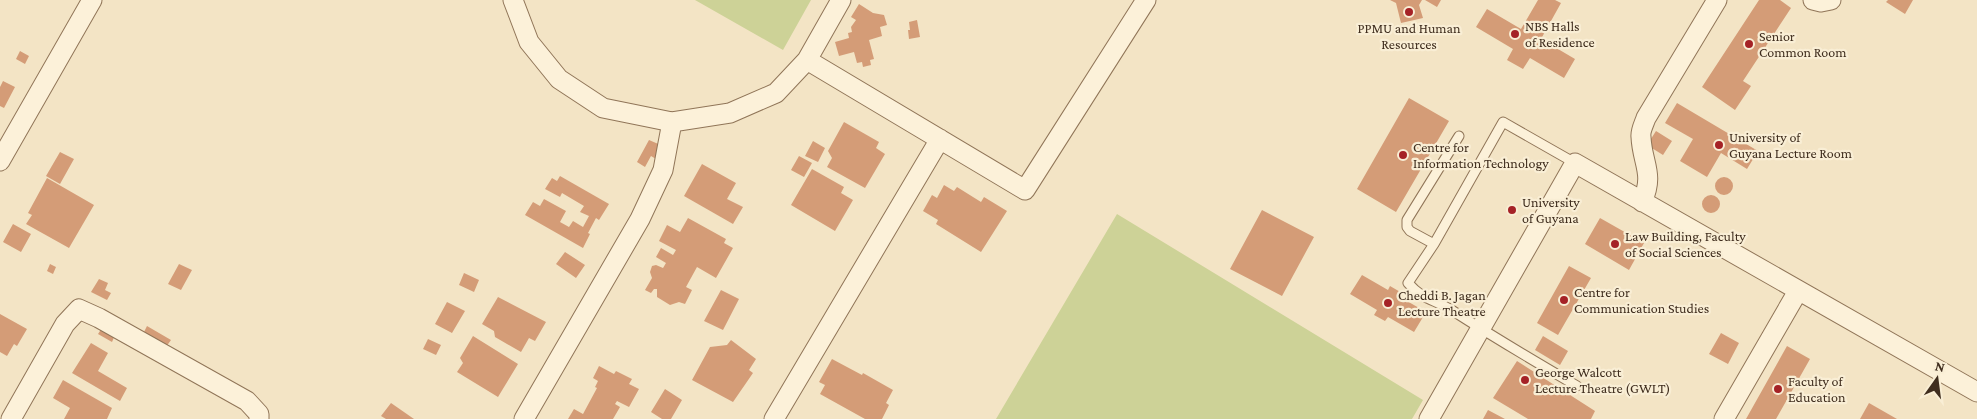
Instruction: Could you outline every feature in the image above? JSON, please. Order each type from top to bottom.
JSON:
[{"type":"street","points":[[0,161],[92,0]]},
{"type":"street","points":[[513,0],[529,42],[559,79],[603,108],[672,122],[730,113],[776,93],[807,60],[841,0]]},
{"type":"street","points":[[807,60],[1025,190],[1146,0]]},
{"type":"street","points":[[1642,202],[1647,191],[1649,175],[1640,135],[1646,118],[1717,0]]},
{"type":"street","points":[[1813,0],[1821,2],[1831,0]]},
{"type":"street","points":[[524,419],[640,219],[663,170],[672,122]]},
{"type":"street","points":[[774,419],[940,139]]},
{"type":"street","points":[[1428,419],[1575,163],[1977,392]]},
{"type":"street","points":[[1724,419],[1798,291]]},
{"type":"street","points":[[11,419],[65,324],[78,309],[99,318],[247,402],[259,414],[259,419]]},
{"type":"lane","points":[[1575,163],[1503,122],[1434,244],[1408,283],[1427,300],[1445,306],[1577,386]]},
{"type":"lane","points":[[1434,244],[1410,230],[1407,227],[1407,220],[1459,136]]},
{"type":"green space","points":[[695,0],[811,0],[783,50]]},
{"type":"green space","points":[[1117,214],[1423,400],[1412,419],[996,419]]},
{"type":"building","name":"PPMU and Human Resources","points":[[1390,0],[1422,0],[1419,5],[1423,18],[1401,23],[1396,3]]},
{"type":"building","name":"PPMU and Human Resources","points":[[1425,0],[1441,0],[1437,7]]},
{"type":"building","name":"NBS Halls of Residence","points":[[1538,0],[1555,0],[1561,3],[1541,39],[1575,59],[1564,78],[1530,58],[1523,69],[1507,60],[1513,49],[1476,27],[1487,9],[1521,29]]},
{"type":"building","name":"Senior Common Room","points":[[1759,0],[1780,0],[1791,8],[1743,81],[1751,86],[1735,110],[1702,87]]},
{"type":"building","points":[[1888,0],[1913,0],[1905,14],[1886,2]]},
{"type":"building","points":[[859,4],[873,13],[884,15],[887,25],[880,27],[882,36],[869,40],[874,59],[870,60],[871,65],[863,67],[862,62],[857,63],[854,52],[839,56],[835,42],[849,38],[848,33],[852,32],[851,27],[856,20],[851,17]]},
{"type":"building","points":[[917,20],[920,37],[909,39],[909,22]]},
{"type":"building","points":[[20,51],[29,56],[25,64],[16,59]]},
{"type":"building","points":[[3,81],[15,87],[4,108],[0,106],[0,87]]},
{"type":"building","name":"Centre for Information Technology","points":[[1409,98],[1449,121],[1396,212],[1357,189]]},
{"type":"building","name":"University of Guyana Lecture Room","points":[[1677,103],[1758,151],[1747,169],[1721,153],[1707,177],[1680,161],[1693,139],[1665,123]]},
{"type":"building","points":[[844,122],[879,142],[876,148],[885,154],[865,188],[827,167],[832,158],[828,151]]},
{"type":"building","points":[[1656,131],[1672,141],[1663,155],[1647,145]]},
{"type":"building","points":[[649,140],[663,146],[656,159],[651,156],[645,167],[637,162]]},
{"type":"building","points":[[813,141],[825,148],[818,162],[805,156]]},
{"type":"building","points":[[60,152],[74,159],[60,184],[46,176]]},
{"type":"building","points":[[799,156],[812,163],[804,177],[791,170]]},
{"type":"building","points":[[702,164],[736,183],[727,199],[743,207],[733,224],[684,196]]},
{"type":"building","points":[[812,169],[844,187],[841,193],[853,200],[835,231],[791,205]]},
{"type":"building","points":[[560,176],[609,204],[599,220],[596,218],[583,248],[525,215],[533,202],[540,206],[544,199],[566,211],[560,222],[569,227],[573,221],[583,227],[589,216],[580,212],[584,206],[562,193],[560,197],[545,189],[552,178],[557,181]]},
{"type":"building","points":[[1724,177],[1730,180],[1733,186],[1730,192],[1724,195],[1718,192],[1715,186],[1718,180]]},
{"type":"building","points":[[47,178],[94,205],[69,248],[26,224],[32,215],[28,213]]},
{"type":"building","points":[[944,185],[954,191],[957,187],[981,202],[984,197],[1007,211],[981,252],[936,224],[938,220],[923,211],[932,195],[937,198]]},
{"type":"building","points":[[1707,195],[1715,195],[1720,200],[1718,211],[1707,213],[1702,208],[1702,200]]},
{"type":"building","points":[[1262,210],[1314,237],[1282,296],[1230,269]]},
{"type":"building","points":[[688,218],[726,239],[724,243],[733,248],[716,278],[697,267],[686,287],[692,290],[685,304],[679,302],[670,305],[657,297],[657,289],[654,289],[651,293],[645,290],[652,278],[650,272],[652,266],[656,265],[663,268],[666,263],[656,257],[661,248],[673,255],[676,250],[659,241],[667,225],[680,232]]},
{"type":"building","name":"Law Building, Faculty of Social Sciences","points":[[1600,218],[1644,243],[1629,270],[1585,244]]},
{"type":"building","points":[[13,224],[31,234],[21,252],[3,242]]},
{"type":"building","points":[[565,252],[585,265],[576,278],[556,264]]},
{"type":"building","points":[[50,264],[56,267],[53,274],[47,271]]},
{"type":"building","points":[[179,264],[192,270],[181,290],[168,284]]},
{"type":"building","name":"Centre for Communication Studies","points":[[1569,266],[1591,278],[1558,335],[1537,323]]},
{"type":"building","points":[[464,273],[479,280],[474,292],[459,285]]},
{"type":"building","name":"Cheddi B. Jagan Lecture Theatre","points":[[1362,275],[1388,290],[1390,286],[1402,293],[1400,297],[1426,312],[1414,332],[1388,317],[1385,321],[1374,315],[1377,310],[1350,294]]},
{"type":"building","points":[[99,279],[108,283],[105,290],[111,293],[107,300],[91,292]]},
{"type":"building","points":[[721,290],[739,299],[723,330],[704,321]]},
{"type":"building","points":[[498,297],[546,322],[535,341],[529,338],[521,352],[495,337],[494,331],[482,324]]},
{"type":"building","points":[[447,302],[465,311],[452,333],[435,324]]},
{"type":"building","points":[[0,314],[27,329],[17,346],[14,344],[7,356],[0,352]]},
{"type":"building","points":[[147,326],[171,340],[166,347],[143,334]]},
{"type":"building","points":[[102,328],[115,335],[112,342],[98,334]]},
{"type":"building","points":[[1721,333],[1739,343],[1728,364],[1709,354]]},
{"type":"building","points":[[473,336],[518,364],[498,397],[457,372],[463,363],[460,358]]},
{"type":"building","points":[[1543,336],[1568,351],[1560,365],[1535,350]]},
{"type":"building","points":[[428,339],[441,345],[436,355],[423,349]]},
{"type":"building","points":[[731,340],[756,359],[749,370],[753,373],[733,402],[692,380],[710,347],[727,345]]},
{"type":"building","points":[[91,343],[108,353],[98,371],[127,388],[120,401],[72,373]]},
{"type":"building","name":"Faculty of Education","points":[[1787,346],[1810,359],[1776,419],[1746,419]]},
{"type":"building","points":[[832,359],[862,375],[863,373],[893,390],[886,403],[889,405],[882,419],[865,419],[820,394],[825,385],[819,382]]},
{"type":"building","name":"George Walcott Lecture Theatre (GWLT)","points":[[1517,361],[1595,411],[1591,419],[1528,419],[1493,398]]},
{"type":"building","points":[[599,366],[614,374],[616,371],[632,379],[629,384],[639,389],[629,407],[617,401],[615,404],[620,407],[613,419],[568,419],[574,409],[583,414],[597,388],[595,387],[598,381],[593,378]]},
{"type":"building","points":[[63,380],[112,408],[107,419],[64,419],[70,408],[53,398]]},
{"type":"building","points":[[665,389],[682,400],[671,419],[662,419],[651,412]]},
{"type":"building","points":[[391,403],[414,419],[386,419],[381,416]]},
{"type":"building","points":[[1869,403],[1897,419],[1860,419]]},
{"type":"building","points":[[1488,410],[1505,419],[1483,419]]},
{"type":"place","name":"PPMU and Human Resources","points":[[1409,12]]},
{"type":"place","name":"NBS Halls of Residence","points":[[1515,34]]},
{"type":"place","name":"Senior Common Room","points":[[1749,44]]},
{"type":"place","name":"University of Guyana Lecture Room","points":[[1719,145]]},
{"type":"place","name":"Centre for Information Technology","points":[[1403,155]]},
{"type":"place","name":"University of Guyana","points":[[1512,210]]},
{"type":"place","name":"Law Building, Faculty of Social Sciences","points":[[1615,244]]},
{"type":"place","name":"Centre for Communication Studies","points":[[1564,300]]},
{"type":"place","name":"Cheddi B. Jagan Lecture Theatre","points":[[1388,303]]},
{"type":"place","name":"George Walcott Lecture Theatre (GWLT)","points":[[1525,380]]},
{"type":"place","name":"Faculty of Education","points":[[1778,389]]}]
